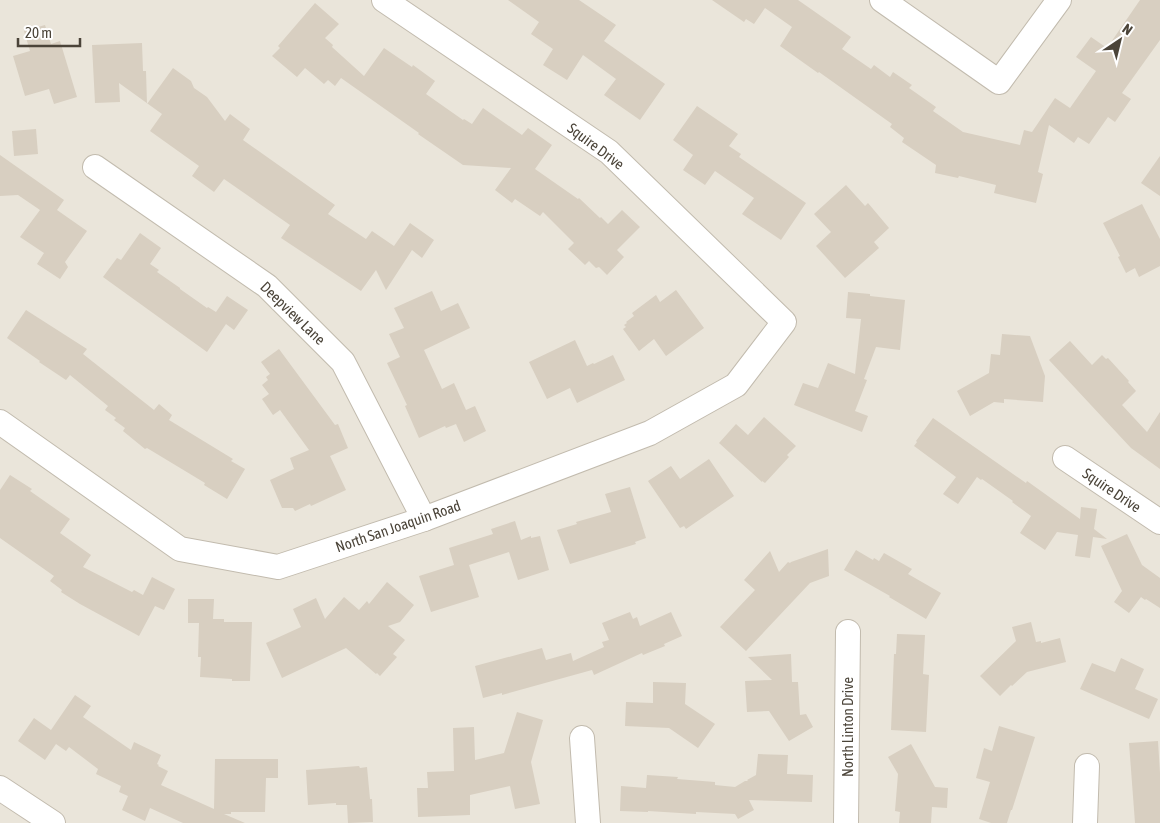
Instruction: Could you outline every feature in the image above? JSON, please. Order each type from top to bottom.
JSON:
[{"type":"street","name":"Squire Drive","points":[[384,0],[609,152],[784,322]]},
{"type":"street","points":[[882,0],[999,82],[1059,0]]},
{"type":"street","name":"Deepview Lane","points":[[94,167],[267,286],[343,362],[424,519]]},
{"type":"street","name":"North San Joaquin Road","points":[[0,422],[180,549],[278,567],[424,519],[650,433],[736,386],[784,322]]},
{"type":"street","name":"Squire Drive","points":[[1065,458],[1160,522]]},
{"type":"street","name":"North Linton Drive","points":[[846,823],[848,632]]},
{"type":"street","points":[[582,738],[588,823]]},
{"type":"street","points":[[1085,823],[1088,766]]},
{"type":"street","points":[[0,788],[53,823]]},
{"type":"shaded area","points":[[0,0],[1160,0],[1160,823],[0,823]]},
{"type":"building","points":[[508,0],[579,0],[616,25],[604,41],[665,84],[640,120],[604,95],[616,79],[583,55],[567,80],[543,65],[553,49],[531,34],[539,22]]},
{"type":"building","points":[[712,0],[798,0],[851,37],[842,49],[871,69],[874,65],[890,77],[893,72],[912,85],[909,88],[936,107],[933,111],[963,132],[1020,145],[1024,130],[1032,132],[1055,98],[1070,108],[1096,71],[1076,57],[1091,37],[1107,48],[1140,0],[1160,0],[1160,40],[1122,93],[1131,99],[1115,122],[1108,117],[1089,144],[1078,137],[1074,143],[1049,125],[1038,172],[1043,174],[1036,203],[994,193],[996,185],[959,176],[958,178],[935,173],[936,165],[902,142],[904,138],[890,127],[892,124],[780,46],[792,27],[765,8],[754,24],[746,19],[744,22]]},
{"type":"building","points":[[315,3],[339,24],[325,38],[333,45],[332,47],[364,76],[384,48],[435,81],[426,94],[463,120],[472,124],[483,108],[522,135],[528,128],[552,145],[535,169],[579,198],[608,224],[622,210],[640,227],[617,250],[624,257],[607,275],[589,261],[585,265],[568,249],[574,243],[543,212],[540,216],[515,199],[512,203],[495,190],[511,168],[463,165],[341,78],[335,86],[328,80],[324,84],[305,68],[297,77],[272,56],[280,48],[278,46]]},
{"type":"building","points":[[45,25],[51,44],[60,41],[77,97],[54,104],[49,89],[25,96],[13,56],[30,51],[24,31]]},
{"type":"building","points":[[142,43],[143,71],[146,71],[147,103],[119,83],[120,102],[95,103],[92,45]]},
{"type":"building","points":[[173,68],[191,81],[194,88],[207,97],[225,121],[230,114],[250,129],[243,140],[335,205],[328,214],[366,239],[372,231],[394,246],[410,223],[434,240],[422,258],[412,250],[386,290],[376,270],[361,291],[281,238],[290,225],[224,179],[214,192],[192,176],[199,166],[150,131],[162,114],[147,103]]},
{"type":"building","points":[[697,106],[738,134],[729,146],[741,154],[739,157],[806,203],[781,240],[742,214],[754,198],[715,171],[705,185],[683,170],[693,155],[673,140]]},
{"type":"building","points":[[36,129],[38,154],[14,156],[12,131]]},
{"type":"building","points":[[0,155],[64,200],[57,210],[87,231],[65,262],[68,267],[60,279],[37,264],[44,253],[20,237],[40,210],[18,195],[0,196]]},
{"type":"building","points":[[1160,156],[1160,196],[1141,183]]},
{"type":"building","points":[[846,185],[865,206],[868,203],[889,228],[874,242],[879,248],[845,278],[816,246],[831,232],[814,214]]},
{"type":"building","points":[[1142,204],[1160,239],[1160,266],[1139,277],[1135,268],[1126,273],[1118,257],[1120,256],[1103,223]]},
{"type":"building","points":[[140,233],[161,248],[150,264],[159,270],[157,272],[180,289],[216,312],[227,296],[248,310],[234,330],[226,324],[207,352],[103,277],[117,258],[121,260]]},
{"type":"building","points":[[676,290],[704,328],[666,356],[654,339],[639,351],[623,329],[626,327],[624,325],[634,316],[632,313],[656,295],[660,302]]},
{"type":"building","points":[[432,291],[441,311],[458,303],[470,328],[424,350],[442,389],[454,383],[466,410],[475,406],[486,431],[464,442],[456,424],[446,428],[445,426],[419,438],[405,406],[407,405],[387,363],[400,357],[389,334],[404,328],[394,308]]},
{"type":"building","points":[[848,292],[905,300],[900,350],[876,347],[864,379],[867,380],[855,411],[868,416],[862,432],[794,405],[803,383],[818,388],[828,363],[855,374],[861,319],[846,318]]},
{"type":"building","points":[[26,310],[87,349],[83,354],[154,410],[159,404],[172,415],[169,420],[233,459],[231,461],[245,469],[227,499],[204,485],[205,483],[147,448],[145,449],[123,431],[125,428],[105,410],[108,406],[70,375],[66,380],[7,338]]},
{"type":"building","points":[[1002,334],[1030,336],[1045,376],[1043,402],[1004,399],[1004,403],[994,402],[970,416],[957,391],[989,373],[991,354],[1000,355]]},
{"type":"building","points":[[575,340],[587,366],[613,355],[625,380],[577,403],[570,388],[547,399],[529,362]]},
{"type":"building","points":[[1070,341],[1092,365],[1102,355],[1106,359],[1108,358],[1129,381],[1136,391],[1122,405],[1147,432],[1160,412],[1160,469],[1131,448],[1049,360]]},
{"type":"building","points":[[279,349],[335,425],[338,424],[348,448],[330,456],[346,490],[295,511],[293,508],[282,508],[270,480],[294,469],[290,458],[309,450],[280,410],[273,415],[262,399],[269,394],[262,385],[268,380],[266,377],[270,374],[261,362]]},
{"type":"building","points":[[764,417],[796,446],[787,455],[789,457],[765,483],[719,443],[736,424],[748,435]]},
{"type":"building","points":[[933,418],[1080,519],[1081,507],[1097,509],[1094,529],[1107,539],[1093,537],[1090,558],[1075,556],[1078,535],[1057,532],[1045,550],[1020,533],[1031,516],[982,479],[977,477],[958,504],[943,494],[956,477],[914,446]]},
{"type":"building","points":[[709,459],[734,496],[686,529],[684,526],[680,528],[648,481],[671,466],[680,479]]},
{"type":"building","points":[[10,475],[32,489],[30,491],[70,519],[60,533],[91,555],[83,567],[132,592],[134,590],[143,595],[152,577],[175,589],[164,610],[155,606],[139,636],[61,592],[62,590],[50,581],[54,576],[0,538],[0,490]]},
{"type":"building","points":[[630,487],[646,538],[635,542],[636,544],[570,564],[557,530],[577,524],[576,522],[611,512],[605,494]]},
{"type":"building","points":[[515,521],[521,540],[531,536],[531,538],[540,536],[549,570],[518,580],[509,552],[469,565],[479,597],[431,612],[419,576],[454,565],[449,548],[493,534],[491,529]]},
{"type":"building","points":[[1127,534],[1142,565],[1160,578],[1160,608],[1141,597],[1129,613],[1114,602],[1122,591],[1101,546]]},
{"type":"building","points":[[828,549],[829,576],[810,583],[746,651],[720,627],[755,590],[744,580],[770,551],[779,572],[788,562],[790,563]]},
{"type":"building","points":[[856,550],[873,560],[874,558],[879,561],[884,553],[912,569],[908,574],[941,593],[926,619],[844,570]]},
{"type":"building","points":[[387,582],[414,605],[400,622],[388,626],[405,640],[393,654],[397,657],[380,676],[346,648],[282,678],[266,643],[301,627],[293,609],[316,598],[325,619],[344,597],[359,610],[367,601],[369,604]]},
{"type":"building","points":[[188,599],[214,599],[213,619],[224,619],[224,622],[252,622],[250,681],[200,677],[201,657],[198,657],[199,623],[188,623]]},
{"type":"building","points":[[630,612],[633,619],[637,617],[640,626],[671,612],[682,636],[664,644],[665,646],[643,655],[642,653],[594,675],[592,670],[502,695],[502,693],[483,698],[475,666],[542,648],[546,660],[571,653],[573,661],[604,647],[602,642],[609,640],[602,623]]},
{"type":"building","points":[[1031,622],[1036,642],[1041,641],[1041,643],[1060,638],[1066,662],[1027,672],[1000,696],[980,676],[1016,641],[1012,627]]},
{"type":"building","points":[[897,634],[925,635],[923,674],[929,675],[926,732],[891,730],[894,654],[896,654]]},
{"type":"building","points":[[791,654],[792,682],[798,682],[800,715],[806,714],[813,727],[789,741],[769,711],[747,712],[745,681],[772,680],[748,657]]},
{"type":"building","points":[[1121,658],[1144,669],[1135,689],[1158,699],[1149,719],[1080,689],[1092,663],[1115,672]]},
{"type":"building","points":[[653,682],[686,683],[685,704],[715,724],[698,748],[669,728],[625,726],[626,702],[653,703]]},
{"type":"building","points":[[75,695],[91,706],[83,717],[131,750],[134,742],[161,755],[157,764],[168,771],[161,785],[214,809],[215,759],[278,759],[278,778],[266,778],[265,812],[231,812],[231,814],[224,814],[245,823],[183,823],[150,808],[145,821],[122,810],[128,796],[119,792],[121,786],[96,774],[98,769],[69,747],[66,751],[56,744],[45,760],[18,741],[34,718],[51,730]]},
{"type":"building","points":[[517,712],[543,720],[531,762],[540,804],[515,809],[510,786],[470,795],[470,815],[418,817],[417,788],[428,788],[427,772],[454,771],[453,728],[474,727],[475,760],[504,753]]},
{"type":"building","points":[[999,726],[1035,737],[1007,823],[991,823],[979,819],[990,782],[976,778],[984,748],[992,751]]},
{"type":"building","points":[[1158,741],[1160,823],[1135,823],[1129,743]]},
{"type":"building","points":[[911,744],[935,787],[948,788],[947,808],[932,807],[931,823],[899,823],[900,812],[895,811],[898,774],[888,757]]},
{"type":"building","points":[[758,754],[788,755],[787,774],[813,775],[812,802],[749,800],[754,810],[738,819],[735,814],[620,811],[621,786],[646,788],[647,775],[715,782],[715,785],[735,787],[756,775]]},
{"type":"building","points":[[359,766],[360,768],[367,767],[370,799],[372,799],[373,822],[348,823],[347,805],[336,805],[336,803],[308,805],[306,770]]}]
